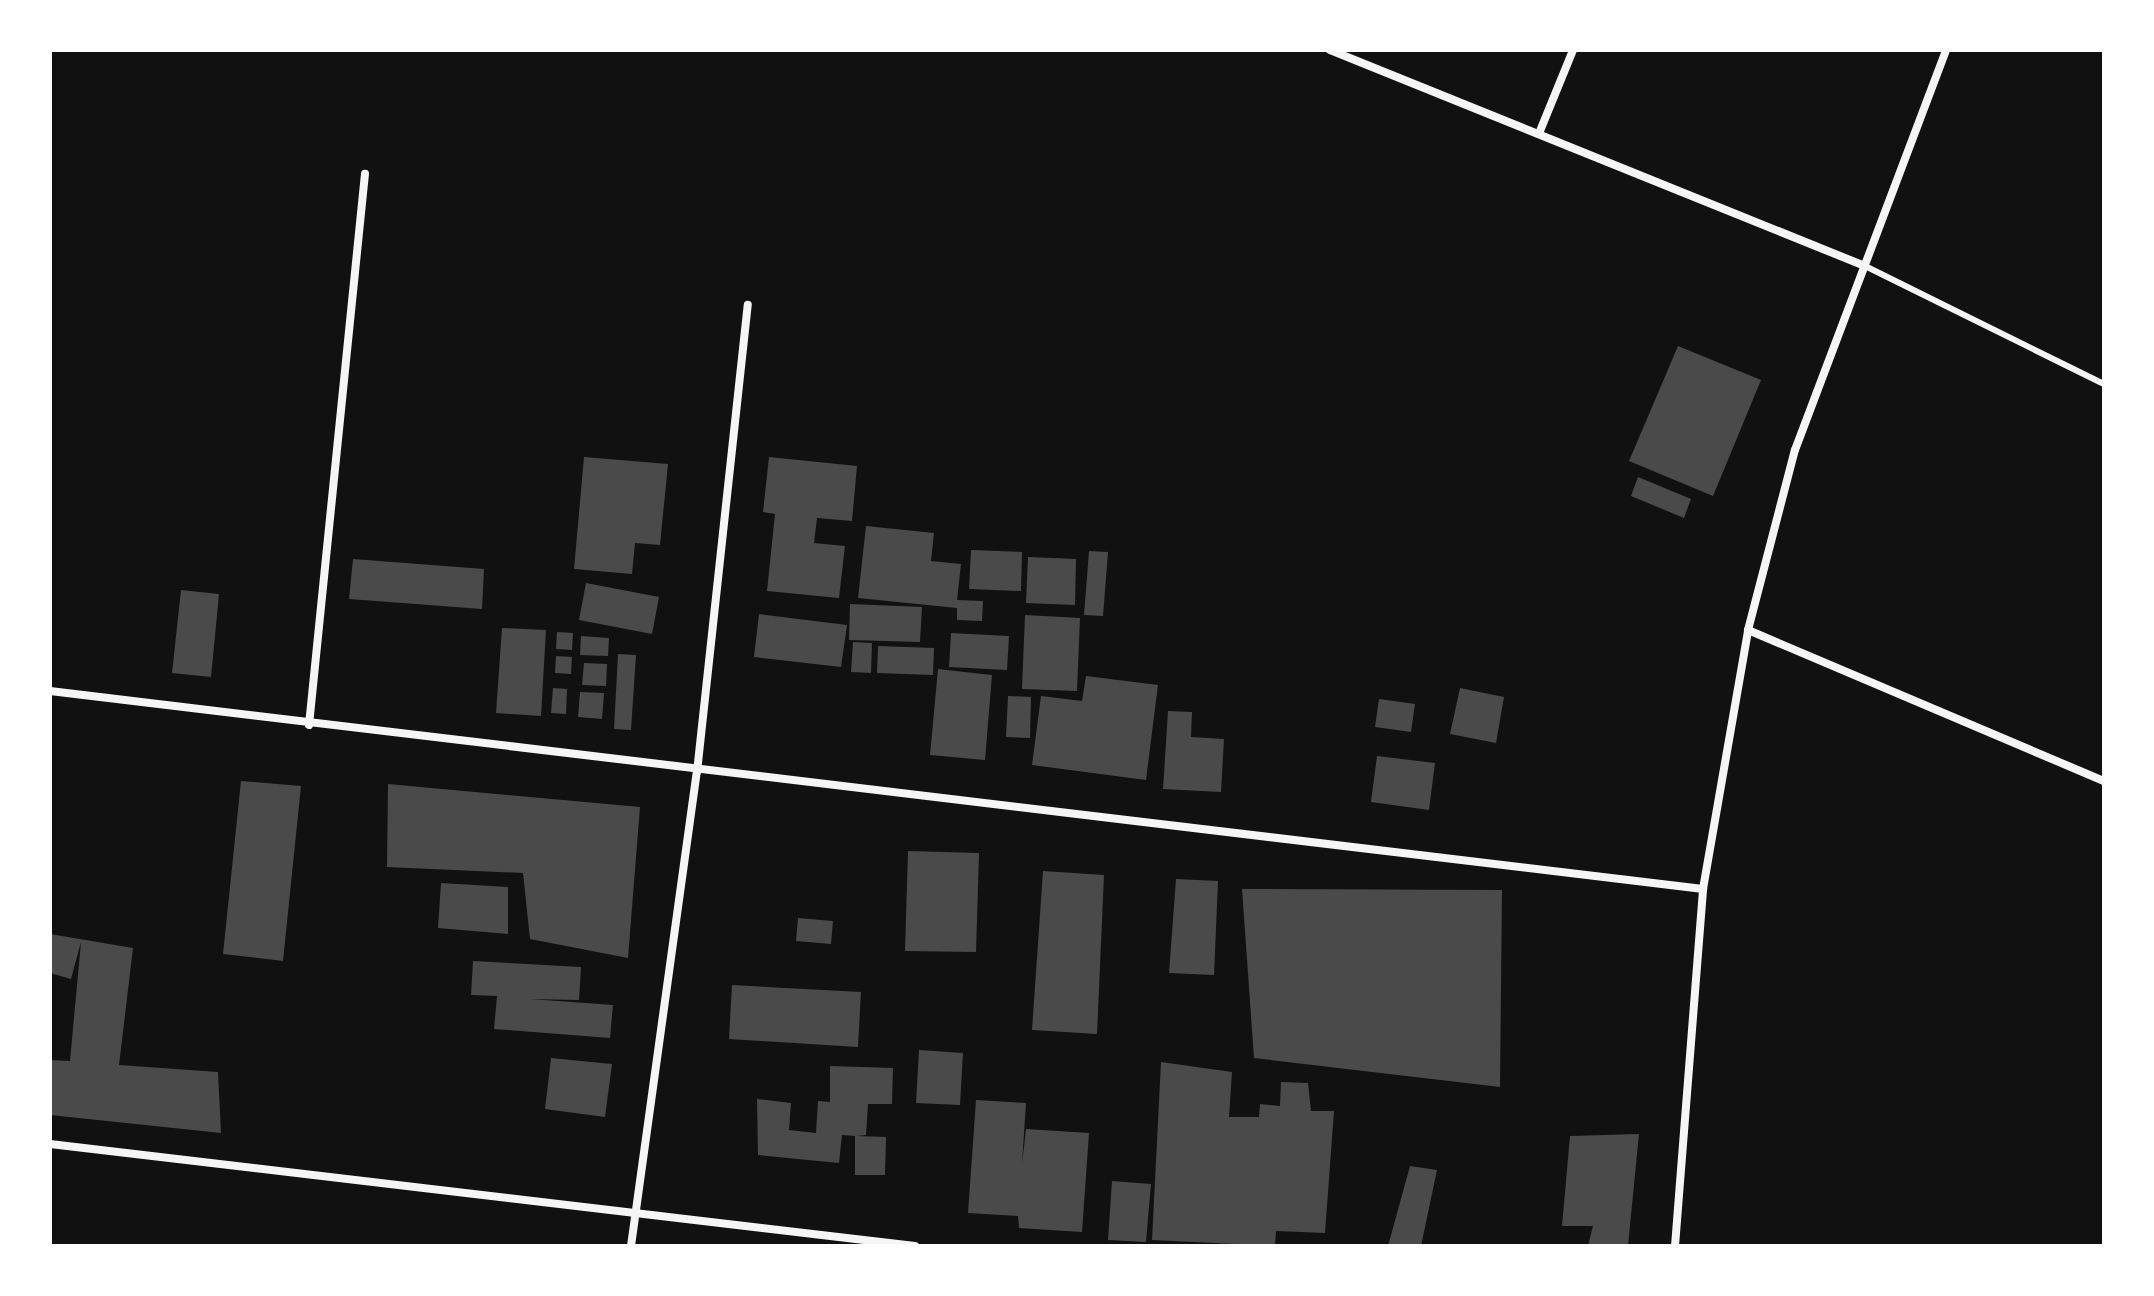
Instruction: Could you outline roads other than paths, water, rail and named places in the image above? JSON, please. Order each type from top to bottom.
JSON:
[{"type":"street","points":[[1330,50],[1540,131],[1865,266]]},
{"type":"street","points":[[1540,131],[1573,50]]},
{"type":"street","points":[[1675,1246],[1703,889],[1748,630],[1795,450],[1946,50]]},
{"type":"street","points":[[309,725],[365,174]]},
{"type":"street","points":[[631,1246],[697,772],[748,305]]},
{"type":"street","points":[[1748,630],[2104,781]]},
{"type":"street","points":[[50,691],[697,772],[1703,889]]},
{"type":"street","points":[[50,1144],[915,1246]]},
{"type":"lane","points":[[1865,266],[2104,384]]}]
